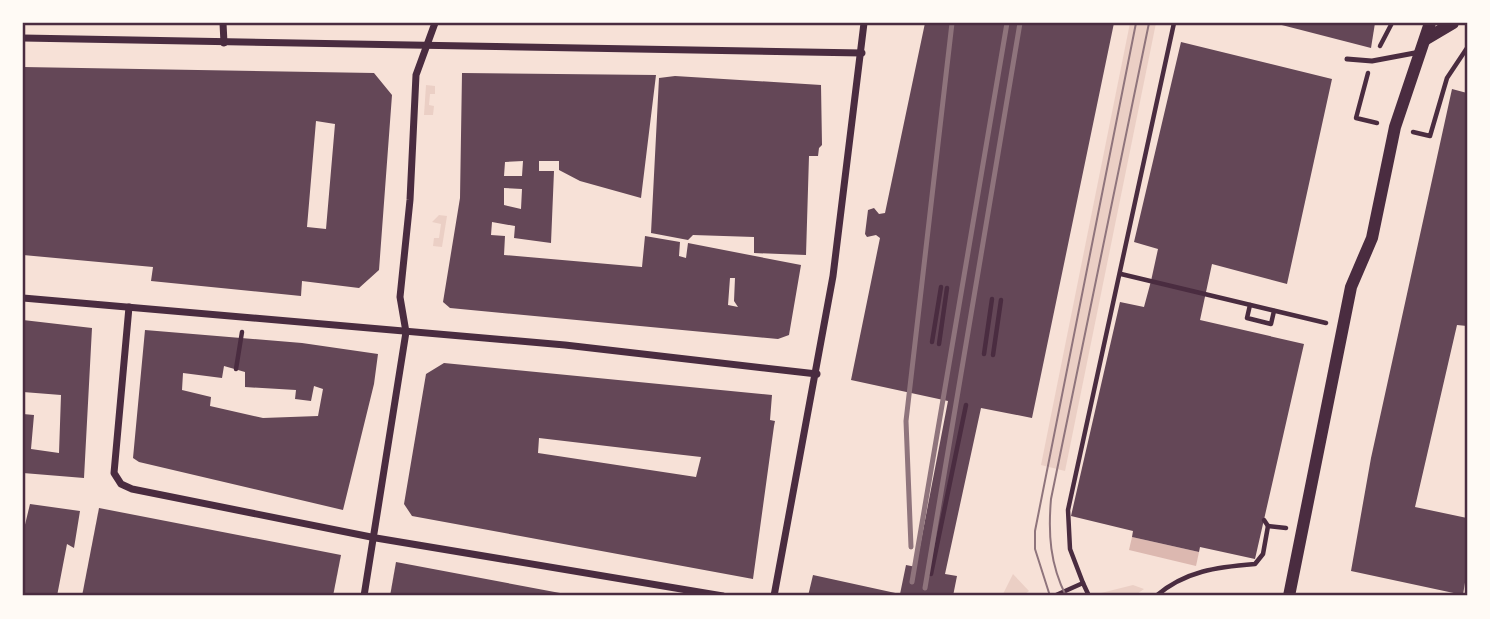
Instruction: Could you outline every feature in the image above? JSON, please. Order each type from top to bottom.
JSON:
[{"type":"street","points":[[223,23],[223,43]]},
{"type":"street","points":[[365,596],[406,332],[401,297],[410,200],[416,75],[435,23]]},
{"type":"street","points":[[774,596],[817,374],[862,54],[864,23]]},
{"type":"street","points":[[1426,39],[1453,23]]},
{"type":"street","points":[[1289,596],[1351,287],[1372,238],[1395,127],[1431,24]]},
{"type":"street","points":[[23,38],[862,54]]},
{"type":"street","points":[[23,298],[565,345],[817,374]]},
{"type":"street","points":[[129,307],[114,473],[121,484],[132,489],[376,538],[723,596]]},
{"type":"lane","points":[[1347,59],[1372,61],[1420,52]]},
{"type":"path","points":[[1089,596],[1070,549],[1068,510],[1078,474],[1174,23]]},
{"type":"path","points":[[1392,23],[1372,61],[1356,118],[1395,127]]},
{"type":"path","points":[[1430,136],[1447,78],[1467,47]]},
{"type":"path","points":[[1121,274],[1344,327]]},
{"type":"path","points":[[932,342],[941,287]]},
{"type":"path","points":[[939,344],[947,288]]},
{"type":"path","points":[[984,354],[992,299]]},
{"type":"path","points":[[993,355],[1001,300]]},
{"type":"path","points":[[1250,305],[1247,318],[1271,324],[1274,311]]},
{"type":"path","points":[[236,369],[243,317]]},
{"type":"path","points":[[931,574],[966,405]]},
{"type":"path","points":[[1156,596],[1174,580],[1197,572],[1255,564],[1263,554],[1268,526],[1264,520]]},
{"type":"path","points":[[1268,526],[1302,530]]},
{"type":"path","points":[[1054,596],[1083,583]]},
{"type":"shaded area","points":[[1130,23],[1156,23],[1065,471],[1041,465]]},
{"type":"shaded area","points":[[426,85],[435,86],[435,94],[430,94],[429,105],[434,106],[433,115],[424,115]]},
{"type":"shaded area","points":[[439,215],[447,216],[442,247],[433,246],[434,238],[439,238],[441,224],[432,222]]},
{"type":"shaded area","points":[[1132,537],[1199,552],[1196,566],[1129,550]]},
{"type":"shaded area","points":[[1013,574],[1029,591],[1022,596],[1002,596]]},
{"type":"shaded area","points":[[1133,585],[1144,589],[1134,596],[1103,596],[1101,593]]},
{"type":"building","points":[[925,23],[1114,23],[1032,418],[981,408],[945,574],[957,576],[953,596],[808,596],[813,575],[900,594],[906,565],[916,567],[948,401],[851,380],[880,238],[876,235],[867,237],[865,234],[868,210],[874,208],[879,214],[885,213]]},
{"type":"building","points":[[1274,23],[1375,23],[1371,48]]},
{"type":"building","points":[[1181,42],[1332,79],[1287,284],[1212,264],[1200,320],[1304,344],[1255,559],[1200,547],[1199,552],[1132,537],[1133,531],[1071,516],[1120,302],[1144,307],[1151,281],[1158,249],[1134,242]]},
{"type":"building","points":[[23,67],[374,73],[392,95],[379,270],[359,288],[302,281],[301,296],[151,281],[153,267],[23,255]],"holes":[[[316,121],[335,124],[326,229],[307,227]]]},
{"type":"building","points":[[462,73],[656,75],[641,198],[580,181],[559,170],[559,161],[539,161],[539,171],[554,171],[551,243],[514,238],[515,226],[492,222],[491,235],[505,236],[504,255],[642,267],[645,236],[680,242],[679,256],[686,258],[688,243],[801,265],[789,335],[778,339],[450,308],[443,302],[460,198]],"holes":[[[523,161],[522,176],[504,176],[505,162]],[[504,188],[522,189],[521,209],[504,205]],[[730,278],[735,278],[734,301],[738,307],[728,305]]]},
{"type":"building","points":[[675,76],[821,85],[822,145],[818,156],[809,156],[806,255],[754,253],[754,237],[693,235],[688,240],[651,233],[659,78]]},
{"type":"building","points":[[1452,89],[1467,93],[1467,326],[1457,325],[1415,507],[1467,518],[1467,570],[1463,595],[1351,571],[1371,458]]},
{"type":"building","points":[[23,320],[92,328],[84,478],[23,473],[23,414],[34,415],[31,449],[59,453],[61,395],[23,392]]},
{"type":"building","points":[[145,330],[302,343],[378,354],[374,384],[343,510],[139,462],[133,458]],"holes":[[[224,366],[245,372],[245,387],[296,390],[295,399],[311,401],[314,386],[323,389],[318,416],[263,418],[210,406],[211,397],[182,390],[183,373],[222,378]]]},
{"type":"building","points":[[444,363],[772,395],[770,420],[775,421],[753,579],[412,516],[404,504],[426,374]],"holes":[[[539,438],[701,457],[696,477],[538,453]]]},
{"type":"building","points":[[30,504],[80,511],[74,548],[67,544],[57,596],[23,596],[23,533]]},
{"type":"building","points":[[99,508],[341,555],[333,596],[82,596]]},
{"type":"building","points":[[396,562],[560,593],[571,596],[390,596]]},
{"type":"tram line","points":[[1050,596],[1035,549],[1035,531],[1136,23]]},
{"type":"tram line","points":[[1066,596],[1056,572],[1051,549],[1051,499],[1149,23]]},
{"type":"railway","points":[[911,547],[906,421],[952,23]]},
{"type":"railway","points":[[912,582],[1007,23]]},
{"type":"railway","points":[[925,588],[1020,23]]}]
